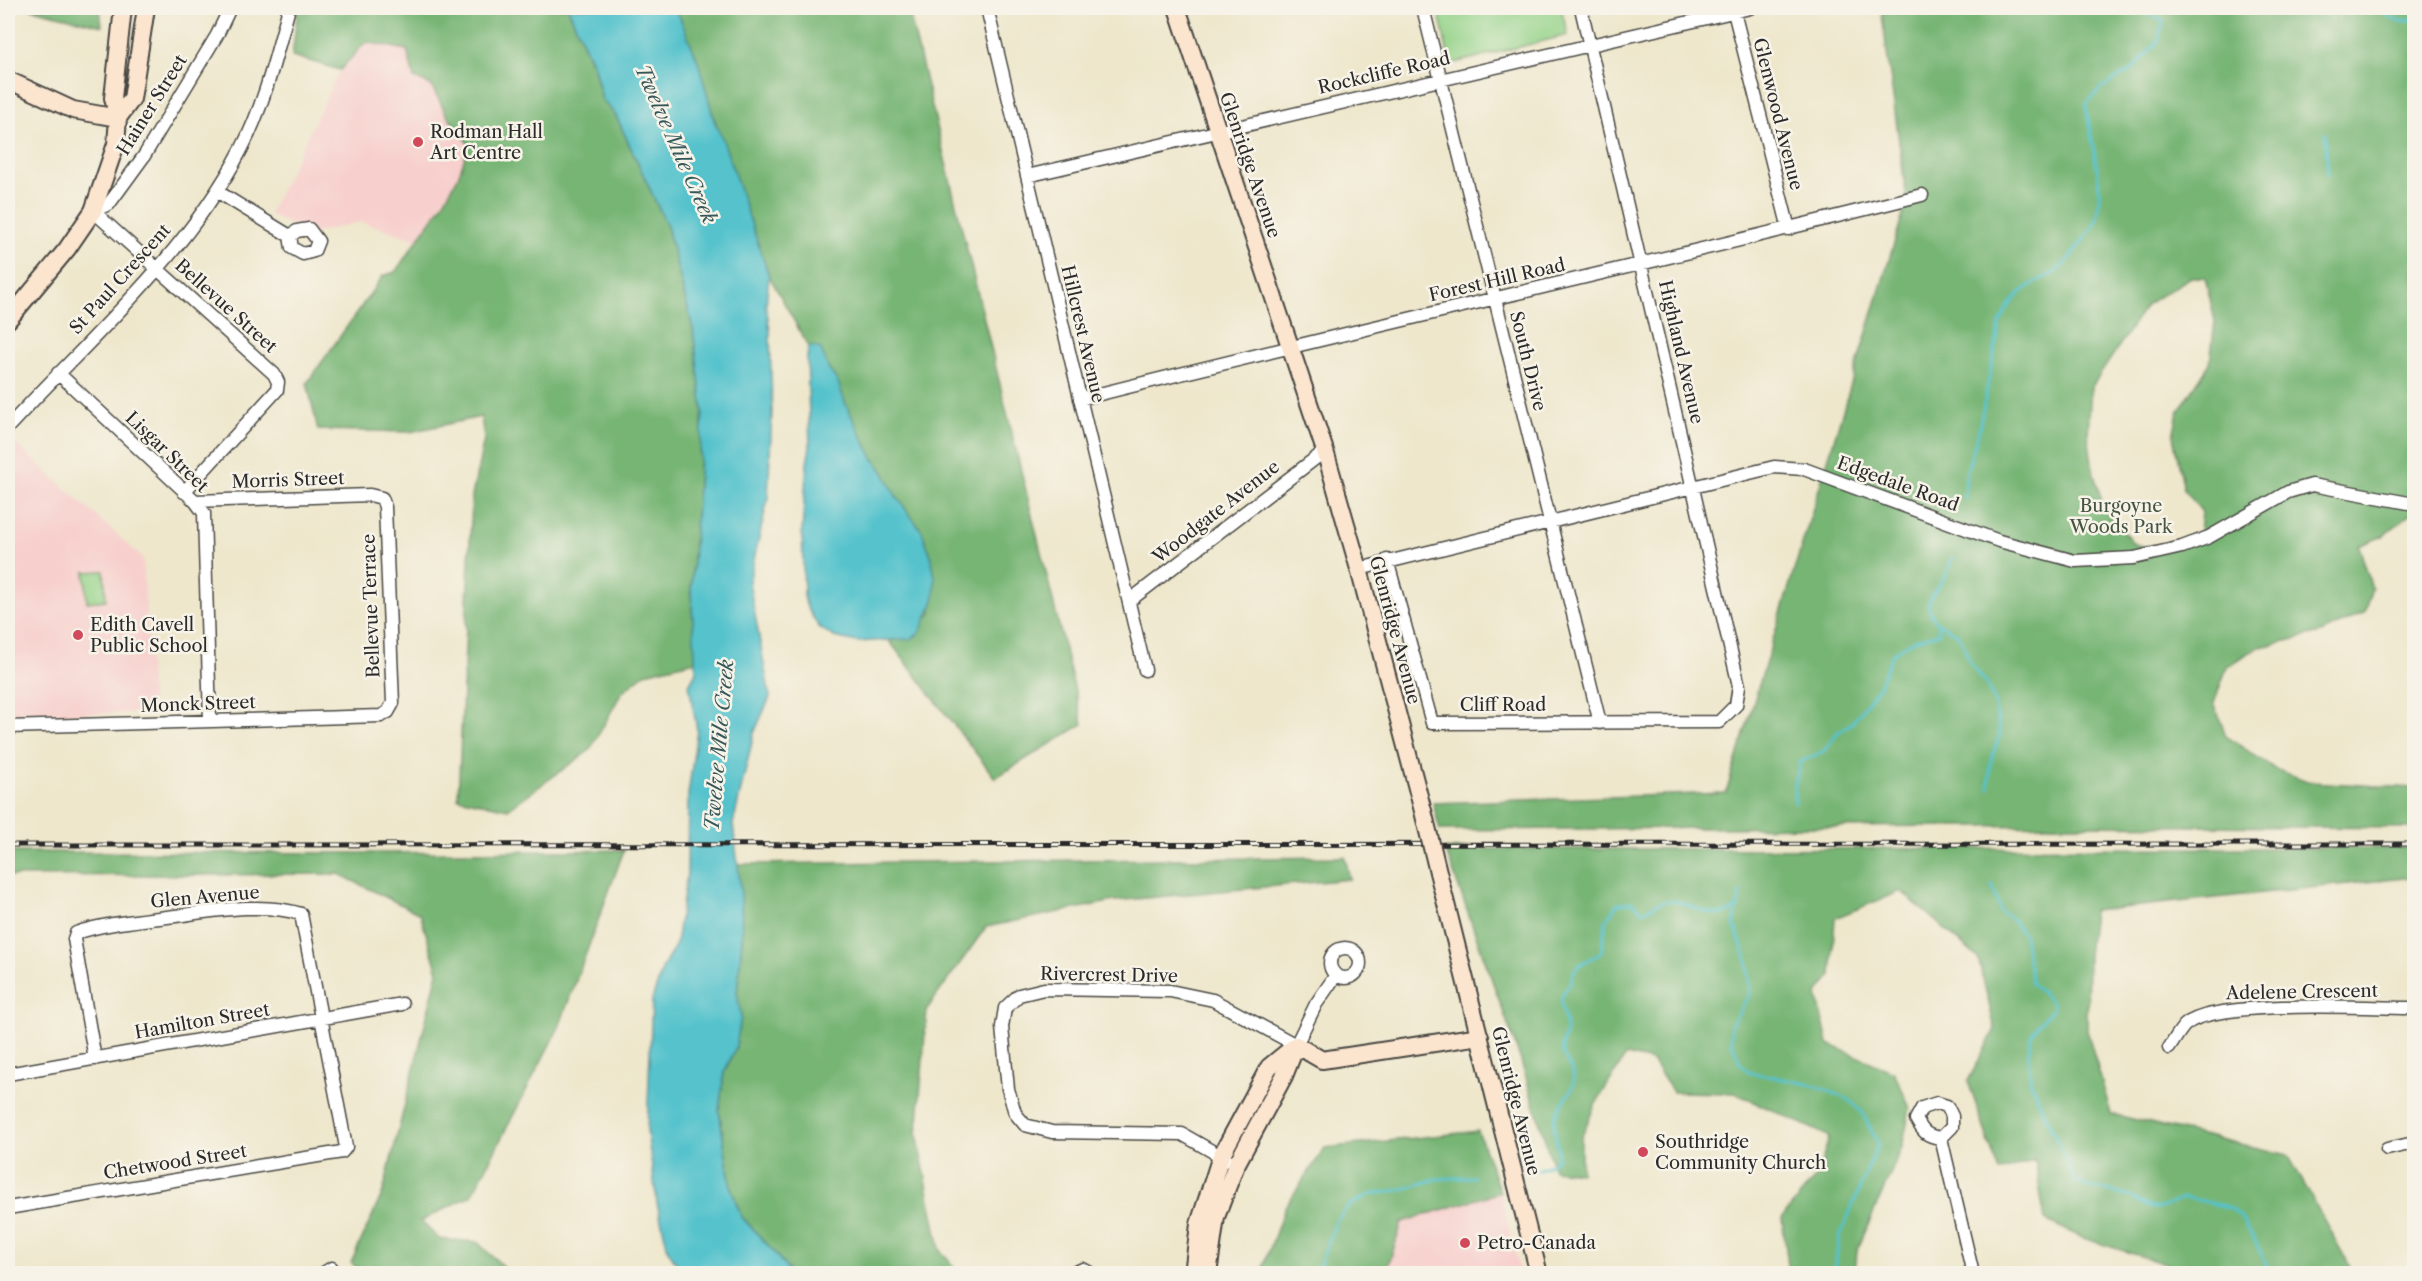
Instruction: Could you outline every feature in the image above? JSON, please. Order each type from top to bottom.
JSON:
[{"type":"main road","points":[[8,320],[67,249],[93,211],[116,144],[118,118],[113,98],[123,8]]},
{"type":"main road","points":[[118,118],[132,99],[146,8]]},
{"type":"main road","name":"Glenridge Avenue","points":[[1176,8],[1325,451],[1359,569],[1424,811],[1539,1274]]},
{"type":"main road","points":[[8,80],[73,110],[118,118]]},
{"type":"main road","points":[[1296,1045],[1322,1060],[1480,1036]]},
{"type":"main road","points":[[1192,1274],[1199,1224],[1221,1156],[1269,1067],[1296,1045]]},
{"type":"main road","points":[[1208,1274],[1216,1217],[1236,1165],[1284,1076],[1296,1045]]},
{"type":"street","name":"Hainer Street","points":[[93,211],[109,204],[144,156],[218,35],[230,8]]},
{"type":"street","name":"St Paul Crescent","points":[[8,427],[158,270],[218,192],[243,147],[268,82],[289,8]]},
{"type":"street","name":"Hillcrest Avenue","points":[[987,8],[1145,670]]},
{"type":"street","name":"South Drive","points":[[1423,8],[1600,723]]},
{"type":"street","name":"Highland Avenue","points":[[1581,8],[1739,686],[1736,705]]},
{"type":"street","name":"Rockcliffe Road","points":[[1028,176],[1733,9],[1750,8]]},
{"type":"street","name":"Glenwood Avenue","points":[[1733,9],[1789,229]]},
{"type":"street","points":[[218,192],[290,236]]},
{"type":"street","name":"Forest Hill Road","points":[[1080,399],[1290,345],[1494,300],[1922,195]]},
{"type":"street","name":"Bellevue Street","points":[[93,211],[274,374],[278,382],[277,390],[184,492]]},
{"type":"street","name":"Lisgar Street","points":[[58,373],[195,501],[204,513],[210,721]]},
{"type":"street","name":"Woodgate Avenue","points":[[1129,601],[1325,451]]},
{"type":"street","name":"Edgedale Road","points":[[1359,569],[1387,560],[1774,466],[1804,469],[2000,541],[2075,561],[2134,558],[2182,547],[2209,537],[2288,492],[2312,485],[2415,504]]},
{"type":"street","name":"Morris Street","points":[[195,501],[370,495],[382,498]]},
{"type":"street","name":"Bellevue Terrace","points":[[382,498],[385,507],[393,703],[388,712]]},
{"type":"street","name":"Cliff Road","points":[[1387,560],[1432,723],[1719,722],[1736,705]]},
{"type":"street","name":"Monck Street","points":[[8,727],[381,716],[388,712]]},
{"type":"street","name":"Glen Avenue","points":[[95,1059],[74,939],[76,933],[91,928],[234,908],[288,910],[301,914],[346,1147]]},
{"type":"street","points":[[1296,1045],[1316,1004],[1336,975]]},
{"type":"street","name":"Rivercrest Drive","points":[[1236,1165],[1182,1134],[1052,1132],[1025,1125],[1015,1113],[1008,1089],[1002,1027],[1005,1008],[1019,995],[1044,989],[1170,992],[1213,1000],[1296,1045]]},
{"type":"street","name":"Hamilton Street","points":[[8,1074],[402,1004]]},
{"type":"street","name":"Adelene Crescent","points":[[2169,1048],[2186,1024],[2211,1012],[2254,1008],[2415,1008]]},
{"type":"street","points":[[1941,1138],[1973,1274]]},
{"type":"street","points":[[2387,1149],[2415,1143]]},
{"type":"street","name":"Chetwood Street","points":[[8,1208],[342,1152],[346,1147]]},
{"type":"street","points":[[1071,1274],[1083,1269],[1092,1274]]},
{"type":"shaded area","points":[[366,42],[408,50],[414,78],[431,85],[447,115],[469,145],[458,177],[418,240],[361,222],[309,234],[269,214],[340,70]]},
{"type":"shaded area","name":"Edith Cavell Public School","points":[[15,443],[143,558],[152,712],[8,716],[8,448]]},
{"type":"shaded area","points":[[1500,1192],[1520,1273],[1386,1274],[1402,1222]]},
{"type":"green space","points":[[28,8],[100,8],[102,26]]},
{"type":"green space","points":[[298,8],[568,8],[594,68],[602,99],[616,116],[667,226],[693,329],[703,411],[691,591],[696,661],[645,673],[622,692],[590,750],[508,809],[458,798],[472,496],[484,439],[481,417],[410,432],[318,430],[307,383],[383,276],[395,272],[442,205],[458,177],[469,145],[447,115],[431,85],[414,78],[407,50],[366,42],[340,70],[292,56]]},
{"type":"green space","points":[[676,8],[908,8],[1083,724],[995,778],[887,638],[911,633],[931,613],[930,598],[838,389],[806,342],[769,276]]},
{"type":"green space","points":[[1438,8],[1561,8],[1568,35],[1450,64]]},
{"type":"green space","name":"Burgoyne Woods Park","points":[[1881,8],[2414,8],[2414,511],[2383,536],[2359,546],[2372,588],[2364,613],[2321,633],[2256,648],[2227,667],[2214,703],[2226,736],[2275,769],[2310,782],[2414,788],[2414,828],[2076,825],[1440,830],[1433,803],[1726,793],[1907,201]],"holes":[[[2191,277],[2205,277],[2215,321],[2210,363],[2178,412],[2173,436],[2184,489],[2202,512],[2200,532],[2163,551],[2134,544],[2104,509],[2093,471],[2088,434],[2091,388],[2147,304]]]},
{"type":"green space","points":[[104,571],[106,600],[87,602],[85,572]]},
{"type":"green space","points":[[2414,848],[2414,877],[2093,911],[2088,955],[2087,1030],[2111,1114],[2288,1155],[2354,1274],[2180,1273],[2178,1268],[2083,1238],[2045,1220],[2035,1160],[1999,1172],[1968,1081],[1995,1029],[1978,958],[1901,891],[1835,918],[1831,976],[1817,994],[1828,1044],[1894,1072],[1910,1108],[1902,1147],[1857,1251],[1855,1273],[1789,1273],[1782,1218],[1818,1174],[1829,1138],[1735,1093],[1673,1092],[1652,1061],[1626,1055],[1595,1105],[1581,1138],[1581,1173],[1554,1170],[1521,1061],[1445,849]]},
{"type":"green space","points":[[624,850],[559,1027],[472,1195],[421,1221],[439,1239],[477,1242],[511,1274],[364,1273],[351,1263],[383,1192],[438,972],[420,914],[339,874],[8,876],[8,852],[380,853]]},
{"type":"green space","points":[[1345,857],[1350,879],[1114,901],[986,927],[927,1009],[917,1134],[940,1250],[959,1273],[790,1273],[741,1216],[731,1188],[719,1111],[724,1073],[736,1047],[740,1017],[737,992],[742,939],[738,864]]},
{"type":"green space","points":[[1478,1131],[1500,1192],[1402,1222],[1386,1273],[1261,1273],[1285,1207],[1325,1148]]},
{"type":"water","name":"Twelve Mile Creek","points":[[568,8],[676,8],[698,61],[715,123],[722,137],[769,276],[766,305],[770,331],[772,412],[768,498],[749,582],[770,697],[754,733],[733,824],[741,891],[742,939],[737,992],[741,1017],[736,1047],[724,1073],[719,1111],[731,1188],[741,1216],[790,1273],[682,1273],[668,1250],[657,1203],[647,1131],[652,1000],[663,967],[676,944],[687,873],[688,795],[697,730],[689,685],[696,672],[691,591],[703,411],[693,329],[667,226],[616,116],[602,99],[594,67]]},
{"type":"water","points":[[812,346],[821,349],[828,368],[838,382],[846,405],[872,456],[896,496],[922,531],[931,556],[935,577],[934,601],[919,634],[910,639],[857,642],[834,637],[819,627],[807,608],[804,597],[802,531],[810,447],[807,356]]},
{"type":"waterway","points":[[1965,499],[1966,474],[1978,434],[2000,323],[2009,305],[2020,293],[2065,264],[2096,220],[2099,208],[2098,179],[2086,105],[2102,87],[2132,70],[2158,41],[2163,21],[2146,13],[2144,8]]},
{"type":"waterway","points":[[2379,8],[2395,20],[2414,19]]},
{"type":"waterway","points":[[2325,133],[2328,175]]},
{"type":"waterway","points":[[1795,803],[1794,790],[1800,762],[1824,751],[1837,733],[1852,723],[1878,688],[1893,653],[1912,641],[1939,633],[1938,623],[1932,616],[1929,604],[1933,593],[1945,577],[1952,558]]},
{"type":"waterway","points":[[1938,623],[1956,633],[1961,639],[1971,664],[1986,683],[1994,700],[2000,734],[1990,763],[1989,788]]},
{"type":"waterway","points":[[1992,885],[2001,912],[2013,920],[2024,936],[2032,984],[2052,1002],[2053,1009],[2039,1023],[2031,1036],[2028,1057],[2031,1084],[2076,1182],[2129,1196],[2154,1208],[2163,1207],[2184,1198],[2230,1208],[2250,1231],[2271,1274]]},
{"type":"waterway","points":[[1741,892],[1734,924],[1747,961],[1750,993],[1731,1026],[1731,1040],[1740,1063],[1749,1072],[1817,1086],[1849,1100],[1862,1112],[1878,1144],[1840,1236],[1833,1274]]},
{"type":"waterway","points":[[1538,1170],[1557,1158],[1555,1116],[1571,1090],[1574,1079],[1573,1072],[1562,1051],[1566,1031],[1562,995],[1571,983],[1577,968],[1601,953],[1606,921],[1616,905],[1632,902],[1641,910],[1648,910],[1659,903],[1670,901],[1714,914],[1725,913],[1736,908]]},
{"type":"waterway","points":[[1316,1274],[1337,1220],[1350,1205],[1371,1194],[1400,1190],[1436,1179],[1474,1177]]},
{"type":"railway","points":[[8,845],[2414,844]]},
{"type":"place","name":"Rodman Hall Art Centre","points":[[418,142]]},
{"type":"place","name":"Edith Cavell Public School","points":[[78,635]]},
{"type":"place","name":"Southridge Community Church","points":[[1643,1152]]},
{"type":"place","name":"Petro-Canada","points":[[1465,1243]]}]
